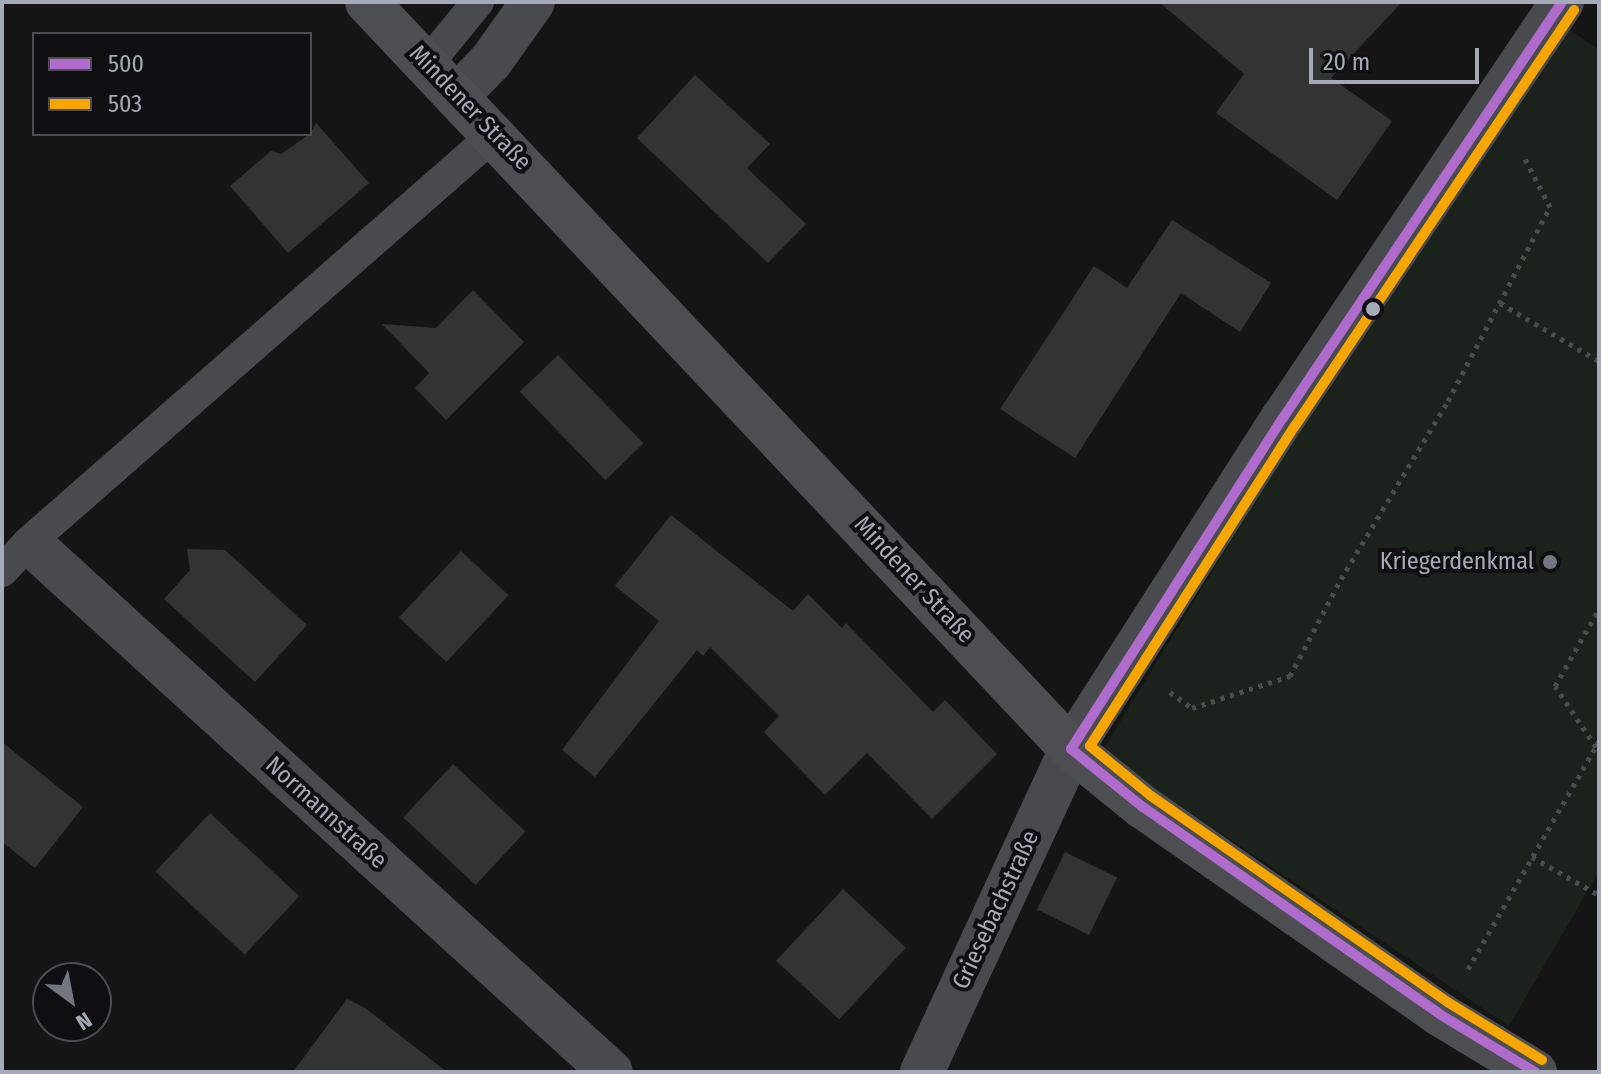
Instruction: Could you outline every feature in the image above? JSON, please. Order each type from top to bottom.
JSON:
[{"type":"street","name":"Mindener Straße","points":[[367,2],[495,134],[1071,749],[1143,807],[1441,1015],[1535,1072]]},
{"type":"street","points":[[458,95],[491,61],[533,2]]},
{"type":"street","name":"Griesebachstraße","points":[[922,1072],[1071,749],[1562,2]]},
{"type":"street","name":"Normannstraße","points":[[42,554],[611,1072]]},
{"type":"lane","points":[[428,63],[478,2]]},
{"type":"lane","points":[[2,571],[29,542],[495,134]]},
{"type":"path","points":[[1127,660],[1192,708],[1290,676],[1500,303],[1550,207],[1523,154],[1478,127]]},
{"type":"path","points":[[1500,303],[1599,361]]},
{"type":"path","points":[[1441,1015],[1597,744],[1555,686],[1599,609]]},
{"type":"path","points":[[1532,857],[1599,895]]},
{"type":"shaded area","points":[[1552,17],[1599,50],[1599,871],[1509,1026],[1101,753]]},
{"type":"building","points":[[1159,2],[1402,2],[1331,78],[1392,121],[1337,200],[1216,113],[1244,74]]},
{"type":"building","points":[[695,75],[770,144],[747,168],[806,224],[768,263],[637,138]]},
{"type":"building","points":[[316,123],[369,183],[288,253],[230,186],[271,151],[281,154],[307,136],[312,136]]},
{"type":"building","points":[[1172,220],[1271,283],[1240,332],[1181,293],[1075,458],[1000,409],[1094,266],[1127,288]]},
{"type":"building","points":[[473,290],[524,342],[446,420],[415,388],[429,373],[382,324],[436,328]]},
{"type":"building","points":[[558,355],[643,443],[605,480],[520,392]]},
{"type":"building","points":[[671,515],[793,611],[808,594],[842,628],[846,623],[933,712],[945,700],[997,754],[932,819],[867,753],[825,795],[764,732],[779,716],[710,647],[703,656],[697,650],[595,777],[562,750],[659,621],[615,586]]},
{"type":"building","points":[[187,549],[225,550],[307,625],[255,682],[164,599],[190,570]]},
{"type":"building","points":[[461,551],[509,595],[446,662],[399,618]]},
{"type":"building","points":[[2,742],[83,807],[35,868],[2,842]]},
{"type":"building","points":[[453,764],[525,832],[476,885],[403,817]]},
{"type":"building","points":[[210,813],[299,896],[245,955],[155,872]]},
{"type":"building","points":[[1065,852],[1117,877],[1089,935],[1037,910]]},
{"type":"building","points":[[843,889],[906,948],[839,1019],[776,961]]},
{"type":"building","points":[[347,999],[365,1008],[447,1072],[293,1072]]},
{"type":"transit line","name":"500","points":[[1071,749],[1283,418],[1562,2]]},
{"type":"transit line","name":"503","points":[[1542,1060],[1449,1003],[1151,796],[1090,746],[1295,426],[1574,10]]},
{"type":"transit line","name":"500","points":[[1071,749],[1143,807],[1441,1015],[1535,1072]]},
{"type":"place","name":"Kriegerdenkmal","points":[[1550,562]]}]
